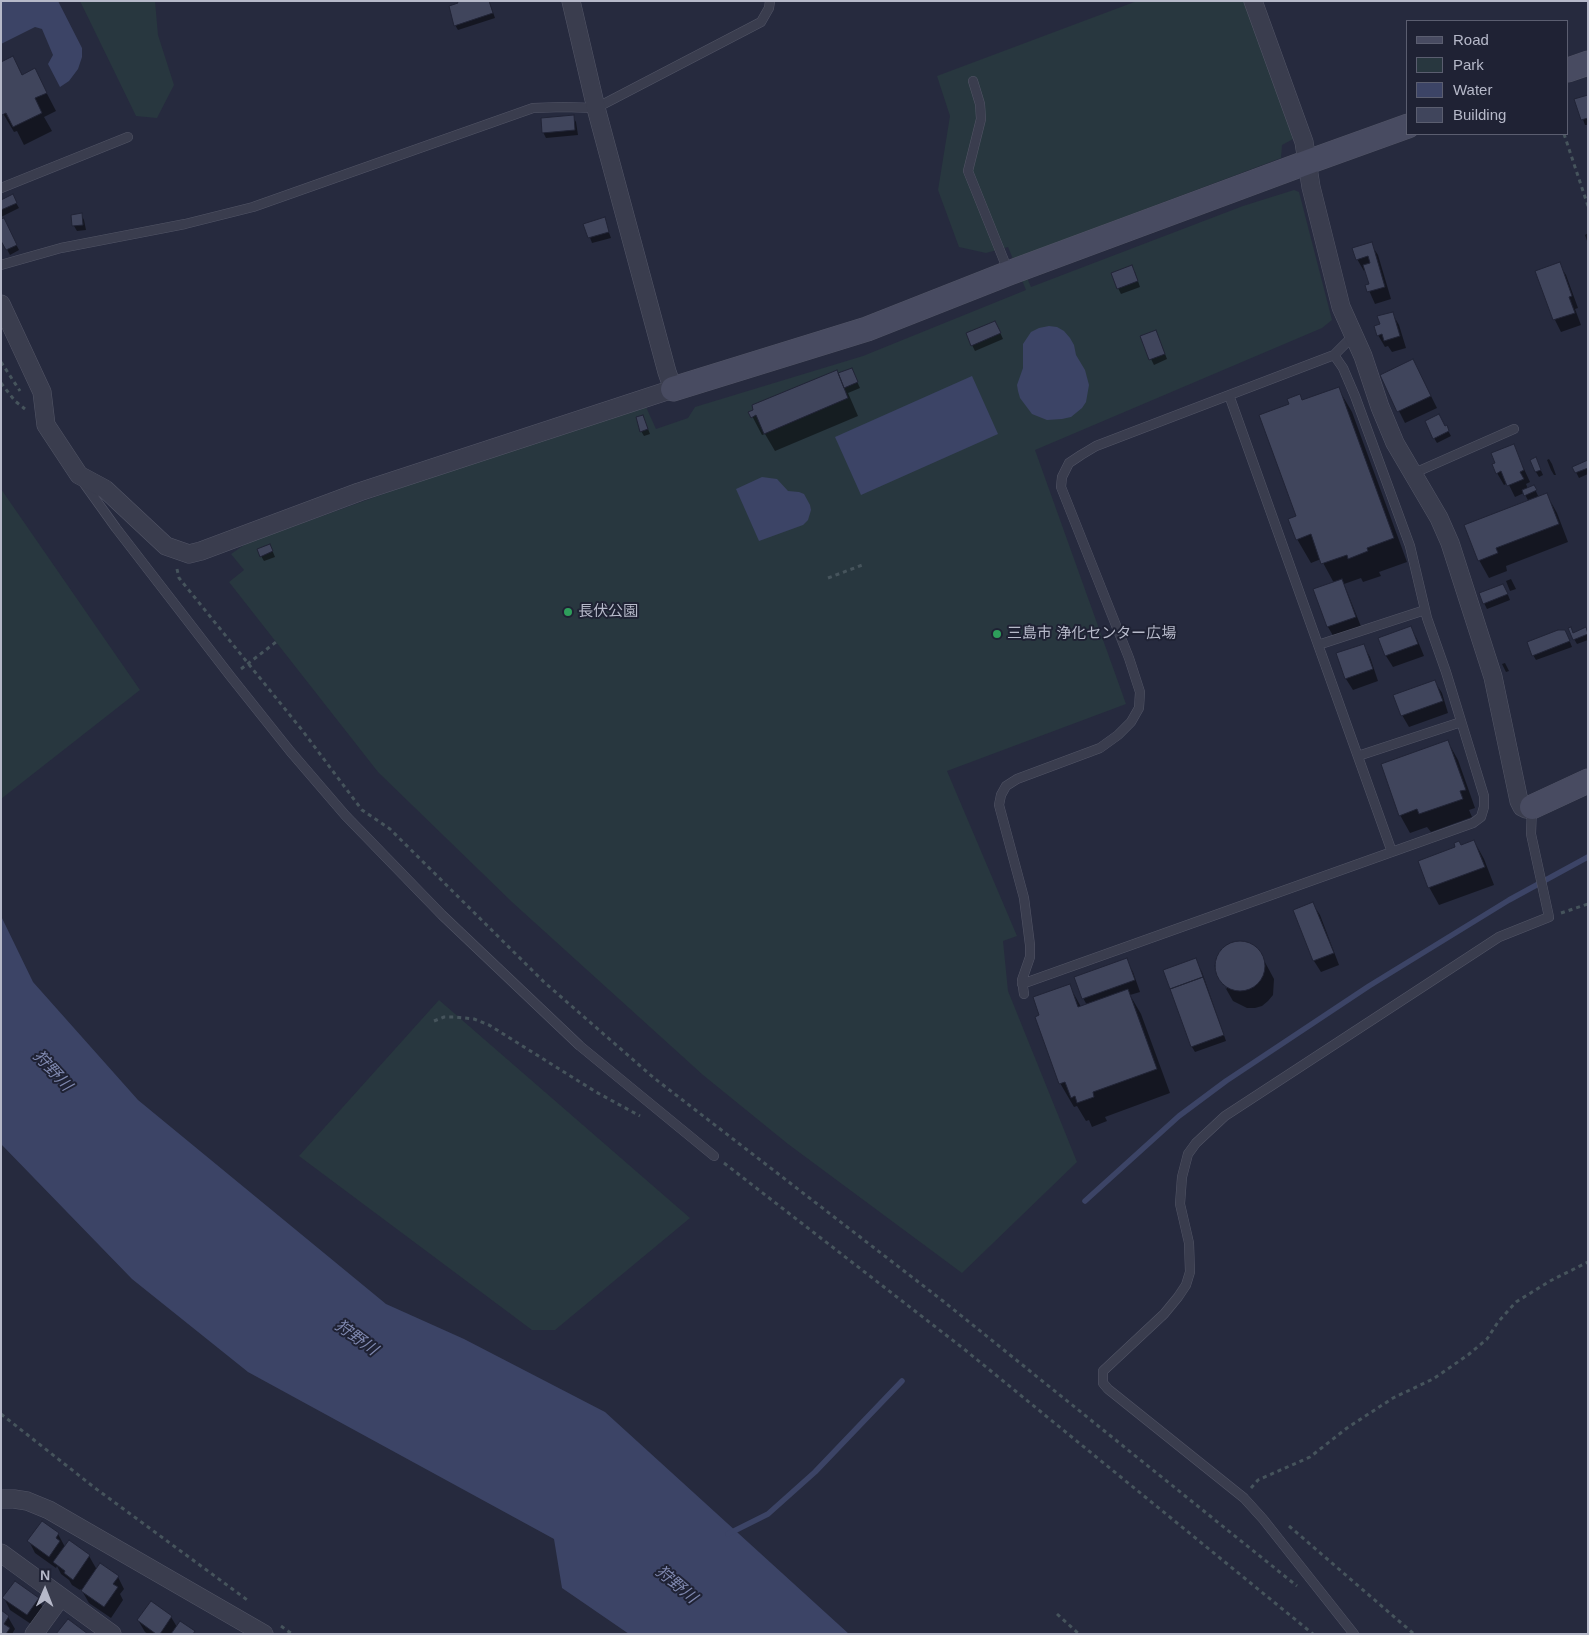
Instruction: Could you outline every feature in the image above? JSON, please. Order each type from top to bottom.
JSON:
[{"type":"street","points":[[570,1],[596,108],[664,363],[673,389]]},
{"type":"street","points":[[1253,1],[1304,142],[1311,187],[1341,307],[1369,372],[1388,426],[1412,474],[1439,518],[1450,543],[1493,677],[1519,801],[1522,807],[1526,809],[1588,780]]},
{"type":"street","points":[[1569,70],[1588,63]]},
{"type":"street","points":[[1,304],[42,392],[46,425],[79,475],[105,489],[166,546],[188,554],[202,551],[358,492],[673,389],[867,329],[1009,273],[1406,127]]},
{"type":"street","points":[[1,1499],[27,1501],[49,1510],[270,1628]]},
{"type":"street","points":[[1,1553],[112,1634]]},
{"type":"street","points":[[34,1634],[61,1597]]},
{"type":"lane","points":[[1,265],[61,248],[185,224],[253,207],[533,108],[596,108],[761,22],[769,8],[770,1]]},
{"type":"lane","points":[[973,81],[980,104],[981,119],[968,171],[1009,273]]},
{"type":"lane","points":[[1,188],[128,136]]},
{"type":"lane","points":[[1024,994],[1022,980],[1030,957],[1030,945],[1024,898],[999,805],[1001,795],[1006,786],[1017,779],[1100,748],[1118,735],[1131,722],[1139,708],[1140,692],[1129,658],[1061,487],[1062,477],[1070,463],[1096,446],[1334,355],[1353,336]]},
{"type":"lane","points":[[1022,984],[1474,823],[1481,817],[1484,807],[1484,796],[1425,610],[1407,537],[1355,396],[1343,368],[1334,355]]},
{"type":"lane","points":[[1229,396],[1392,852]]},
{"type":"lane","points":[[1412,474],[1514,428]]},
{"type":"lane","points":[[79,475],[116,528],[231,677],[344,815],[442,916],[580,1046],[714,1156]]},
{"type":"lane","points":[[1318,645],[1425,610]]},
{"type":"lane","points":[[1358,756],[1461,722]]},
{"type":"lane","points":[[1354,1634],[1263,1519],[1244,1498],[1108,1389],[1103,1383],[1102,1371],[1164,1314],[1186,1285],[1190,1272],[1189,1243],[1180,1204],[1182,1177],[1188,1154],[1196,1143],[1224,1116],[1499,936],[1549,917],[1531,834],[1532,807]]},
{"type":"path","points":[[1564,135],[1588,206]]},
{"type":"path","points":[[1,383],[14,401],[46,425]]},
{"type":"path","points":[[179,552],[176,567],[179,578],[302,730],[362,810],[390,829],[544,982],[646,1072],[943,1301],[1304,1592]]},
{"type":"path","points":[[828,578],[865,564]]},
{"type":"path","points":[[231,677],[276,642]]},
{"type":"path","points":[[1549,917],[1588,904]]},
{"type":"path","points":[[434,1021],[444,1017],[455,1017],[474,1019],[489,1025],[596,1092],[646,1119]]},
{"type":"path","points":[[714,1156],[964,1349],[1313,1634]]},
{"type":"path","points":[[1244,1498],[1258,1480],[1310,1456],[1347,1428],[1393,1398],[1433,1379],[1468,1355],[1487,1339],[1498,1322],[1516,1302],[1550,1281],[1588,1262]]},
{"type":"path","points":[[1,1414],[95,1488],[252,1604]]},
{"type":"path","points":[[1283,1521],[1414,1634]]},
{"type":"path","points":[[1057,1614],[1079,1634]]},
{"type":"path","points":[[270,1628],[292,1634]]},
{"type":"green space","points":[[80,1],[155,1],[158,35],[174,85],[157,118],[136,116]]},
{"type":"green space","name":"長伏公園","points":[[1137,1],[1244,1],[1295,138],[1282,145],[1281,158],[1018,257],[1031,287],[1243,206],[1294,190],[1299,192],[1332,320],[1322,328],[1035,450],[1126,704],[947,771],[1017,936],[1003,941],[1008,991],[1077,1162],[962,1273],[788,1144],[703,1075],[512,902],[378,772],[229,582],[244,570],[231,554],[247,543],[467,464],[646,407],[656,429],[688,418],[695,407],[863,356],[1026,290],[1008,247],[986,253],[959,247],[938,190],[950,116],[937,76]]},
{"type":"green space","points":[[1,489],[140,690],[1,799]]},
{"type":"green space","points":[[439,1000],[690,1218],[555,1330],[532,1330],[299,1156]]},
{"type":"water","points":[[1,1],[58,1],[82,48],[82,57],[78,69],[69,81],[60,87],[48,64],[53,55],[42,29],[35,27],[1,44]]},
{"type":"water","points":[[1049,326],[1057,327],[1064,331],[1070,338],[1076,355],[1085,370],[1089,385],[1086,402],[1082,408],[1071,417],[1047,420],[1032,414],[1020,398],[1017,385],[1023,368],[1023,344],[1031,332]]},
{"type":"water","points":[[972,376],[998,434],[861,495],[835,437]]},
{"type":"water","points":[[762,477],[777,479],[788,491],[804,494],[811,510],[808,520],[803,525],[759,541],[736,489]]},
{"type":"water","name":"狩野川","points":[[1,916],[33,982],[138,1100],[386,1304],[464,1339],[605,1412],[849,1634],[629,1634],[562,1588],[554,1539],[248,1372],[132,1279],[1,1144]]},
{"type":"building","points":[[457,1],[489,1],[493,13],[454,26],[449,6],[458,3]]},
{"type":"building","points":[[13,56],[22,75],[35,68],[47,93],[35,98],[42,113],[13,127],[6,113],[2,115],[1,113],[1,62]]},
{"type":"building","points":[[1588,95],[1588,118],[1581,120],[1574,99]]},
{"type":"building","points":[[574,115],[575,130],[542,133],[541,118]]},
{"type":"building","points":[[13,194],[17,203],[1,210],[1,200]]},
{"type":"building","points":[[82,213],[83,225],[72,226],[71,215]]},
{"type":"building","points":[[605,217],[609,232],[588,238],[583,224]]},
{"type":"building","points":[[4,218],[17,245],[6,250],[1,241],[1,219]]},
{"type":"building","points":[[1372,242],[1385,287],[1367,292],[1365,285],[1369,284],[1363,265],[1370,263],[1368,256],[1356,260],[1352,248]]},
{"type":"building","points":[[1560,262],[1572,296],[1569,297],[1575,313],[1553,320],[1535,271]]},
{"type":"building","points":[[1132,265],[1138,281],[1117,289],[1111,273]]},
{"type":"building","points":[[1393,312],[1400,336],[1384,341],[1382,334],[1377,336],[1374,326],[1380,324],[1377,316]]},
{"type":"building","points":[[995,321],[1001,333],[971,346],[966,333]]},
{"type":"building","points":[[1156,330],[1165,354],[1149,360],[1140,336]]},
{"type":"building","points":[[1413,359],[1431,396],[1397,412],[1380,375]]},
{"type":"building","points":[[852,368],[858,382],[844,388],[838,373]]},
{"type":"building","points":[[837,370],[848,398],[764,434],[756,415],[751,418],[748,412],[753,410],[752,405]]},
{"type":"building","points":[[1339,387],[1394,538],[1367,548],[1368,551],[1348,559],[1347,555],[1321,564],[1311,534],[1296,540],[1288,519],[1296,516],[1259,415],[1289,404],[1287,399],[1300,394],[1302,400]]},
{"type":"building","points":[[1439,414],[1449,431],[1433,439],[1425,421]]},
{"type":"building","points":[[643,415],[648,429],[640,432],[636,417]]},
{"type":"building","points":[[1514,444],[1524,470],[1520,472],[1524,479],[1507,486],[1501,471],[1496,474],[1492,464],[1495,463],[1491,453]]},
{"type":"building","points":[[1536,457],[1541,470],[1535,472],[1530,460]]},
{"type":"building","points":[[1588,460],[1588,468],[1575,473],[1572,467]]},
{"type":"building","points":[[1534,485],[1537,490],[1524,496],[1522,490]]},
{"type":"building","points":[[1547,493],[1559,524],[1496,548],[1498,553],[1478,561],[1464,525]]},
{"type":"building","points":[[270,544],[273,551],[260,557],[257,549]]},
{"type":"building","points":[[1342,579],[1356,617],[1327,627],[1313,589]]},
{"type":"building","points":[[1503,584],[1508,594],[1483,604],[1479,593]]},
{"type":"building","points":[[1411,626],[1418,644],[1385,656],[1378,638]]},
{"type":"building","points":[[1571,627],[1573,633],[1586,627],[1588,634],[1573,640],[1568,628]]},
{"type":"building","points":[[1558,630],[1565,630],[1570,641],[1532,656],[1527,642]]},
{"type":"building","points":[[1364,644],[1373,669],[1345,679],[1336,653]]},
{"type":"building","points":[[1435,680],[1443,701],[1401,716],[1393,695]]},
{"type":"building","points":[[1448,740],[1466,790],[1460,791],[1463,799],[1419,814],[1417,809],[1399,816],[1381,764]]},
{"type":"building","points":[[1474,840],[1485,867],[1428,888],[1418,861],[1455,847],[1454,843],[1459,841],[1461,845]]},
{"type":"building","points":[[1313,902],[1334,953],[1313,961],[1293,910]]},
{"type":"building","points":[[1235,941],[1245,941],[1258,948],[1265,961],[1265,971],[1258,984],[1245,991],[1235,991],[1226,987],[1219,980],[1215,971],[1215,961],[1219,952],[1226,945]]},
{"type":"building","points":[[1127,958],[1135,980],[1082,999],[1074,977]]},
{"type":"building","points":[[1196,958],[1203,977],[1170,989],[1163,970]]},
{"type":"building","points":[[1203,977],[1224,1035],[1191,1047],[1170,989]]},
{"type":"building","points":[[1070,984],[1078,1007],[1128,989],[1157,1069],[1093,1092],[1094,1097],[1077,1103],[1075,1096],[1071,1098],[1065,1082],[1059,1084],[1035,1017],[1039,1015],[1033,997]]},
{"type":"building","points":[[42,1521],[59,1533],[56,1538],[60,1541],[49,1557],[27,1541]]},
{"type":"building","points":[[69,1540],[90,1555],[73,1580],[53,1562]]},
{"type":"building","points":[[100,1563],[119,1576],[113,1584],[118,1587],[104,1607],[81,1591]]},
{"type":"building","points":[[15,1581],[39,1598],[27,1615],[2,1598]]},
{"type":"building","points":[[151,1601],[172,1616],[160,1634],[156,1634],[137,1620]]},
{"type":"building","points":[[1,1610],[9,1616],[4,1624],[10,1628],[6,1634],[1,1634]]},
{"type":"building","points":[[68,1619],[88,1634],[56,1634]]},
{"type":"building","points":[[180,1621],[195,1631],[193,1634],[171,1634]]},
{"type":"waterway","points":[[1085,1201],[1179,1116],[1226,1081],[1369,986],[1509,900],[1588,857]]},
{"type":"waterway","points":[[728,1534],[768,1514],[815,1472],[902,1381]]},
{"type":"place","name":"長伏公園","points":[[568,612]]},
{"type":"place","name":"三島市 浄化センター広場","points":[[997,634]]}]
